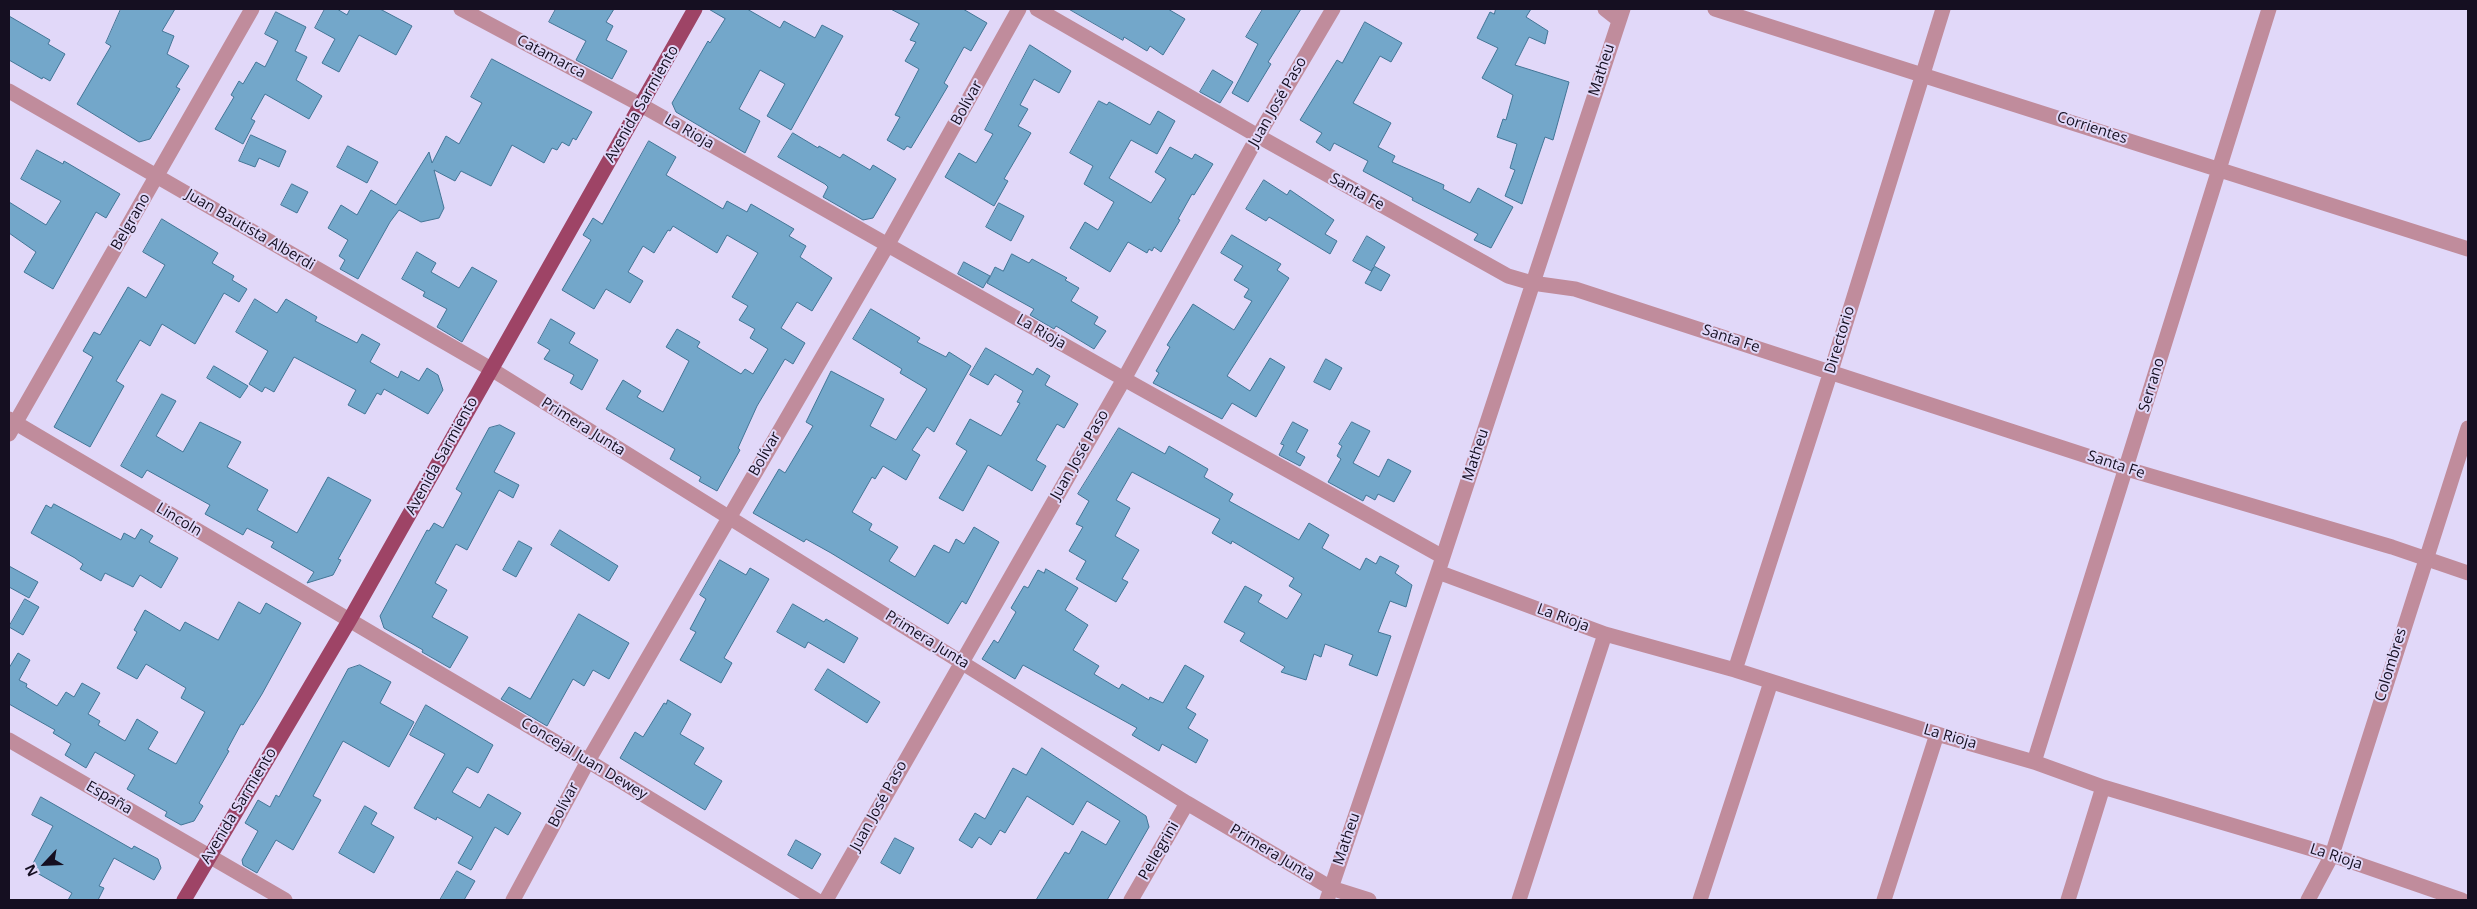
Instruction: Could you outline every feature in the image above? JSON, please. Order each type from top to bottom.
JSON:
[{"type":"main road","name":"Avenida Sarmiento","points":[[184,900],[208,856],[349,621],[695,9]]},
{"type":"street","name":"Belgrano","points":[[11,426],[252,9]]},
{"type":"street","name":"Catamarca","points":[[460,9],[641,105]]},
{"type":"street","name":"Bolívar","points":[[513,900],[588,761],[888,244],[1019,9]]},
{"type":"street","name":"Santa Fe","points":[[1037,9],[1508,276],[1532,283],[1575,288],[2127,469],[2392,547],[2468,573]]},
{"type":"street","name":"Juan José Paso","points":[[826,900],[1124,379],[1258,136],[1332,9]]},
{"type":"street","points":[[1605,9],[1621,14]]},
{"type":"street","name":"Corrientes","points":[[1716,9],[2220,168],[2468,249]]},
{"type":"street","name":"Directorio","points":[[1734,670],[1831,371],[1943,9]]},
{"type":"street","name":"Serrano","points":[[2034,762],[2269,9]]},
{"type":"street","name":"Matheu","points":[[1329,894],[1440,565],[1621,14]]},
{"type":"street","name":"Juan Bautista Alberdi","points":[[9,91],[491,369]]},
{"type":"street","name":"La Rioja","points":[[641,105],[1124,379],[1440,565],[1605,634],[1734,670],[1937,734],[2034,762],[2103,786],[2332,855],[2456,899]]},
{"type":"street","name":"Primera Junta","points":[[491,369],[961,661],[1329,894],[1369,900]]},
{"type":"street","name":"Lincoln","points":[[11,426],[349,621]]},
{"type":"street","name":"Colombres","points":[[2308,900],[2332,855],[2468,428]]},
{"type":"street","name":"Concejal Juan Dewey","points":[[349,621],[588,761],[816,900]]},
{"type":"street","points":[[1519,900],[1605,634]]},
{"type":"street","points":[[1700,900],[1771,682]]},
{"type":"street","points":[[1884,900],[1937,734]]},
{"type":"street","name":"España","points":[[9,740],[285,900]]},
{"type":"street","points":[[2068,900],[2103,786]]},
{"type":"street","name":"Pellegrini","points":[[1131,900],[1187,803]]},
{"type":"building","points":[[121,9],[175,9],[162,31],[174,36],[167,54],[189,66],[176,87],[180,89],[150,139],[139,142],[77,104],[111,46],[106,43]]},
{"type":"building","points":[[325,9],[337,9],[347,15],[350,9],[380,9],[412,26],[396,55],[359,35],[339,72],[322,63],[335,39],[315,28]]},
{"type":"building","points":[[556,9],[614,9],[606,22],[613,26],[606,40],[627,51],[612,79],[576,60],[586,41],[549,22]]},
{"type":"building","points":[[709,9],[747,9],[780,28],[784,21],[815,38],[822,25],[843,36],[791,130],[767,116],[785,84],[760,70],[739,109],[760,121],[745,153],[676,112],[672,103],[708,41],[710,43],[725,19]]},
{"type":"building","points":[[891,9],[963,9],[987,23],[971,51],[964,47],[944,83],[948,86],[911,148],[907,146],[904,150],[887,140],[900,117],[895,115],[919,69],[905,61],[916,42],[910,40],[919,24]]},
{"type":"building","points":[[1069,9],[1168,9],[1185,19],[1163,55],[1150,46],[1147,51],[1124,37],[1123,40]]},
{"type":"building","points":[[1263,9],[1301,9],[1268,62],[1271,64],[1248,102],[1232,93],[1258,44],[1246,37]]},
{"type":"building","points":[[1496,9],[1531,9],[1526,17],[1548,31],[1545,44],[1529,37],[1515,65],[1569,82],[1553,140],[1545,137],[1522,204],[1505,196],[1515,170],[1510,168],[1517,144],[1497,137],[1503,119],[1506,120],[1513,95],[1482,78],[1498,48],[1477,38],[1490,12],[1494,14]]},
{"type":"building","points":[[276,12],[306,27],[295,51],[307,57],[296,80],[322,96],[309,119],[265,94],[251,119],[255,121],[243,144],[215,129],[234,97],[231,95],[239,81],[243,84],[256,62],[265,67],[278,41],[265,34]]},
{"type":"building","points":[[9,16],[50,40],[48,44],[65,54],[50,81],[43,77],[42,79],[9,60]]},
{"type":"building","points":[[1365,22],[1402,43],[1391,62],[1380,56],[1353,103],[1391,123],[1378,147],[1395,156],[1392,162],[1444,185],[1443,189],[1470,203],[1478,188],[1513,207],[1491,248],[1474,240],[1478,234],[1412,200],[1413,198],[1363,171],[1368,161],[1334,143],[1330,151],[1316,142],[1322,133],[1300,120],[1337,60],[1342,63]]},
{"type":"building","points":[[1030,45],[1071,71],[1059,93],[1034,79],[1020,105],[1028,109],[1018,126],[1031,133],[1004,179],[1008,181],[994,206],[945,177],[959,153],[976,163],[993,134],[985,130]]},
{"type":"building","points":[[492,59],[592,112],[576,140],[573,138],[569,146],[562,142],[557,150],[552,148],[544,163],[512,145],[491,186],[461,171],[455,181],[434,170],[444,208],[439,218],[421,222],[399,210],[390,222],[358,279],[340,269],[345,260],[339,256],[348,240],[328,228],[341,205],[357,215],[371,190],[396,205],[429,152],[432,163],[446,136],[459,144],[482,103],[471,97]]},
{"type":"building","points":[[1213,70],[1233,82],[1220,103],[1200,92]]},
{"type":"building","points":[[1099,101],[1107,105],[1109,102],[1150,125],[1158,111],[1175,121],[1157,154],[1131,140],[1109,178],[1151,203],[1166,179],[1155,172],[1170,147],[1192,159],[1195,154],[1213,164],[1194,195],[1192,194],[1178,219],[1180,220],[1161,252],[1154,247],[1152,251],[1149,249],[1147,253],[1128,242],[1110,272],[1070,248],[1085,222],[1098,230],[1114,202],[1084,184],[1093,166],[1070,153]]},
{"type":"building","points":[[793,133],[818,148],[819,146],[840,158],[843,154],[870,170],[873,165],[896,179],[873,218],[863,220],[823,197],[828,187],[825,184],[778,157]]},
{"type":"building","points":[[251,135],[286,151],[279,167],[259,158],[255,167],[239,161]]},
{"type":"building","points":[[649,141],[676,157],[666,175],[723,209],[727,201],[747,212],[751,204],[794,229],[789,236],[806,246],[800,257],[832,278],[812,311],[797,302],[781,328],[805,343],[793,364],[785,359],[757,406],[738,448],[740,450],[717,491],[699,481],[701,477],[670,459],[675,449],[606,409],[623,380],[641,391],[637,397],[663,412],[689,361],[666,347],[677,329],[700,342],[697,347],[741,374],[745,369],[753,374],[768,349],[750,338],[755,329],[739,320],[748,306],[732,297],[758,253],[727,235],[717,253],[673,226],[670,231],[668,230],[654,253],[643,246],[628,272],[643,281],[630,303],[606,289],[594,309],[562,290],[591,240],[583,235],[593,218],[602,224]]},
{"type":"building","points":[[348,146],[378,162],[367,183],[337,167]]},
{"type":"building","points":[[37,150],[63,164],[64,161],[120,194],[106,218],[96,212],[53,289],[24,272],[36,252],[9,233],[9,202],[46,225],[61,201],[21,179]]},
{"type":"building","points":[[1264,180],[1287,195],[1290,190],[1334,220],[1325,234],[1337,241],[1330,254],[1269,217],[1266,221],[1246,209]]},
{"type":"building","points":[[292,184],[308,192],[297,213],[281,205]]},
{"type":"building","points":[[999,203],[1024,216],[1011,241],[986,227]]},
{"type":"building","points":[[162,219],[218,253],[212,263],[234,276],[232,280],[247,289],[239,302],[224,293],[195,344],[162,324],[150,346],[140,340],[116,381],[124,386],[90,447],[54,427],[93,357],[83,351],[94,332],[100,335],[128,287],[146,298],[165,265],[143,252]]},
{"type":"building","points":[[1232,235],[1281,264],[1277,270],[1289,278],[1227,376],[1250,391],[1270,358],[1285,367],[1256,417],[1232,403],[1222,419],[1153,383],[1159,373],[1156,371],[1170,347],[1167,345],[1193,304],[1234,330],[1252,301],[1244,297],[1249,289],[1234,280],[1243,266],[1221,253]]},
{"type":"building","points":[[1367,236],[1385,247],[1374,266],[1390,275],[1381,291],[1365,283],[1374,267],[1371,271],[1353,261]]},
{"type":"building","points":[[417,252],[436,263],[431,272],[459,288],[472,267],[497,281],[462,342],[437,327],[447,309],[423,296],[425,292],[402,279]]},
{"type":"building","points":[[1012,254],[1029,263],[1032,259],[1067,278],[1065,280],[1079,288],[1071,301],[1098,317],[1094,324],[1106,331],[1094,349],[1056,326],[1054,329],[1030,315],[1034,309],[987,283],[995,267],[1003,271]]},
{"type":"building","points":[[964,262],[990,276],[983,288],[958,274]]},
{"type":"building","points":[[255,299],[277,313],[286,299],[317,317],[315,321],[357,343],[362,334],[380,344],[370,362],[398,378],[401,371],[419,381],[427,368],[438,375],[443,390],[428,414],[384,389],[381,395],[377,393],[365,414],[348,405],[356,390],[294,357],[274,392],[265,387],[262,392],[249,384],[268,351],[236,332]]},
{"type":"building","points":[[871,309],[920,338],[917,342],[946,357],[949,352],[971,366],[934,432],[927,427],[912,450],[920,455],[906,480],[883,466],[875,479],[872,477],[852,512],[872,524],[869,530],[898,547],[889,561],[915,577],[934,545],[949,553],[956,539],[964,544],[974,527],[999,542],[966,604],[962,601],[948,624],[831,553],[806,539],[804,542],[753,513],[779,469],[785,473],[813,426],[806,422],[831,371],[884,399],[870,426],[896,440],[927,389],[900,373],[902,369],[853,339]]},
{"type":"building","points":[[551,319],[575,333],[569,343],[598,360],[582,390],[570,383],[574,375],[544,359],[550,350],[538,343]]},
{"type":"building","points":[[986,348],[1033,375],[1037,368],[1050,376],[1045,385],[1078,404],[1064,428],[1057,424],[1036,460],[1046,466],[1032,491],[988,465],[963,511],[939,498],[967,451],[956,444],[970,419],[1001,436],[1020,403],[1017,402],[1023,391],[995,374],[988,385],[970,375]]},
{"type":"building","points":[[1326,359],[1342,368],[1330,390],[1314,382]]},
{"type":"building","points":[[214,366],[248,386],[240,398],[207,378]]},
{"type":"building","points":[[162,394],[176,401],[156,436],[183,452],[200,422],[241,442],[227,467],[268,490],[257,510],[297,533],[328,477],[371,500],[338,559],[341,560],[333,575],[307,583],[314,572],[271,547],[274,542],[247,528],[243,535],[205,514],[210,505],[147,470],[142,478],[121,466]]},
{"type":"building","points":[[1293,422],[1308,430],[1296,452],[1305,457],[1300,466],[1279,455],[1284,445],[1281,444]]},
{"type":"building","points":[[1352,422],[1370,431],[1353,463],[1379,477],[1388,459],[1411,471],[1394,502],[1378,494],[1375,500],[1366,495],[1363,501],[1328,482],[1341,459],[1337,456],[1342,446],[1339,444]]},
{"type":"building","points":[[500,425],[515,433],[494,472],[519,485],[513,498],[499,490],[467,550],[456,544],[435,583],[447,590],[432,617],[468,637],[450,668],[384,628],[380,616],[427,530],[429,531],[434,523],[443,528],[462,493],[456,489],[489,428]]},
{"type":"building","points":[[1119,428],[1165,454],[1169,446],[1208,469],[1204,477],[1233,494],[1229,501],[1299,540],[1309,523],[1329,535],[1322,548],[1360,570],[1366,558],[1376,564],[1380,556],[1399,566],[1395,573],[1412,585],[1406,607],[1390,601],[1378,632],[1391,636],[1377,676],[1349,665],[1353,655],[1325,644],[1321,657],[1314,654],[1306,680],[1281,672],[1285,667],[1240,641],[1245,633],[1224,622],[1245,586],[1262,595],[1258,602],[1287,619],[1302,594],[1289,586],[1294,578],[1232,541],[1231,544],[1212,533],[1220,519],[1132,472],[1116,500],[1130,508],[1115,536],[1139,550],[1122,579],[1128,582],[1116,602],[1076,579],[1086,561],[1069,551],[1083,527],[1076,524],[1089,501],[1078,494]]},
{"type":"building","points":[[54,504],[121,540],[124,533],[135,539],[141,529],[153,536],[149,542],[178,558],[161,588],[140,575],[133,587],[105,573],[101,581],[80,569],[83,564],[75,558],[31,533],[46,505],[51,508]]},
{"type":"building","points":[[560,530],[618,566],[609,581],[551,545]]},
{"type":"building","points":[[519,541],[532,548],[516,577],[503,570]]},
{"type":"building","points":[[720,560],[746,575],[750,568],[769,579],[724,658],[732,663],[721,683],[680,660],[696,632],[690,629],[706,599],[700,595]]},
{"type":"building","points":[[9,566],[38,582],[29,598],[9,587]]},
{"type":"building","points":[[1046,569],[1078,588],[1065,610],[1088,625],[1073,650],[1099,666],[1094,674],[1119,689],[1122,684],[1149,700],[1150,697],[1163,703],[1185,665],[1204,676],[1186,708],[1196,714],[1188,728],[1208,740],[1196,763],[1162,744],[1159,751],[1132,735],[1137,728],[1023,665],[1015,679],[982,659],[994,640],[998,643],[1016,612],[1011,608],[1024,586],[1028,588],[1038,570],[1044,573]]},
{"type":"building","points":[[25,599],[39,607],[23,635],[9,627]]},
{"type":"building","points":[[239,602],[260,614],[266,603],[301,623],[262,694],[243,725],[241,724],[227,750],[229,751],[199,803],[203,806],[194,821],[181,825],[165,816],[167,812],[127,789],[135,775],[95,752],[86,768],[65,755],[71,744],[53,733],[55,730],[9,704],[9,668],[18,653],[30,660],[19,680],[27,684],[26,687],[57,706],[66,692],[74,697],[82,683],[100,693],[88,714],[100,721],[98,725],[125,741],[137,719],[158,732],[148,749],[176,764],[205,712],[181,698],[186,688],[146,664],[137,679],[117,668],[137,632],[134,630],[145,610],[180,631],[185,622],[218,640]]},
{"type":"building","points":[[793,604],[824,622],[826,619],[858,638],[844,663],[808,642],[805,648],[777,632]]},
{"type":"building","points":[[579,614],[629,643],[609,679],[593,670],[584,686],[573,679],[547,726],[501,699],[509,687],[530,699]]},
{"type":"building","points":[[360,665],[391,682],[380,703],[414,722],[389,767],[343,741],[313,796],[321,800],[293,850],[276,840],[257,873],[243,865],[242,860],[258,831],[245,823],[258,800],[270,807],[276,795],[279,797],[348,669]]},
{"type":"building","points":[[828,669],[880,702],[867,723],[815,690]]},
{"type":"building","points":[[668,700],[691,714],[680,734],[704,748],[694,764],[722,781],[705,810],[620,758],[635,732],[643,737],[664,703],[666,704]]},
{"type":"building","points":[[426,705],[493,745],[478,773],[467,767],[452,792],[480,808],[488,794],[521,813],[508,835],[495,827],[471,870],[458,863],[473,837],[437,817],[436,820],[414,808],[445,754],[410,735]]},
{"type":"building","points":[[1042,748],[1146,816],[1149,827],[1107,900],[1036,900],[1065,852],[1069,854],[1082,831],[1106,845],[1120,821],[1087,801],[1073,825],[1027,796],[1005,833],[1000,830],[991,845],[979,837],[972,848],[959,840],[975,813],[985,819],[1013,768],[1026,775]]},
{"type":"building","points":[[41,797],[132,849],[134,846],[158,859],[161,868],[154,880],[114,858],[99,886],[104,888],[98,900],[68,900],[72,893],[30,869],[53,826],[32,815]]},
{"type":"building","points":[[365,806],[377,813],[371,824],[394,837],[374,873],[339,853]]},
{"type":"building","points":[[895,838],[914,848],[900,874],[881,863]]},
{"type":"building","points":[[796,840],[821,854],[812,869],[788,855]]},
{"type":"building","points":[[457,871],[475,881],[464,900],[440,900]]}]
